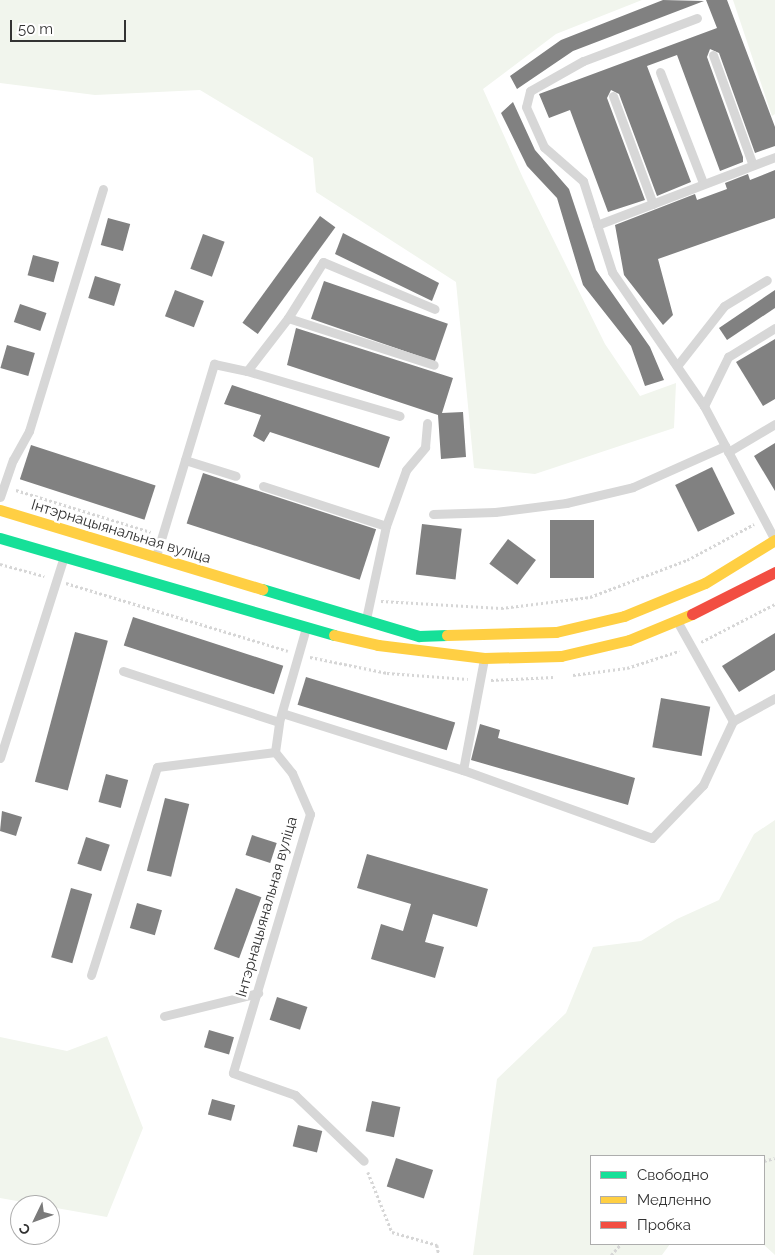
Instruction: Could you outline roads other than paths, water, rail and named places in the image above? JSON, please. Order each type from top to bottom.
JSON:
[{"type":"main road","name":"Інтэрнацыянальная вуліца","points":[[0,510],[70,533],[366,622],[419,636],[484,636],[556,632],[624,616],[705,583],[775,540]]},
{"type":"main road","points":[[64,556],[70,533]]},
{"type":"main road","points":[[0,538],[306,628],[388,647],[484,658],[561,656],[629,640],[710,607],[775,572]]},
{"type":"main road","points":[[484,636],[484,658]]},
{"type":"lane","points":[[697,18],[583,61],[530,91],[526,107],[544,147],[583,181],[612,272],[704,406],[775,540]]},
{"type":"lane","points":[[713,56],[752,164]]},
{"type":"lane","points":[[660,72],[703,183]]},
{"type":"lane","points":[[612,96],[653,204]]},
{"type":"lane","points":[[597,225],[752,164],[775,157]]},
{"type":"lane","points":[[0,497],[13,460],[29,431],[103,189]]},
{"type":"lane","points":[[247,371],[288,318],[323,262],[434,309]]},
{"type":"lane","points":[[677,366],[724,306],[767,280]]},
{"type":"lane","points":[[288,318],[434,365]]},
{"type":"lane","points":[[704,406],[728,357],[775,328]]},
{"type":"lane","points":[[156,558],[214,364],[247,371],[400,416]]},
{"type":"lane","points":[[366,622],[386,526],[406,470],[425,447],[426,423]]},
{"type":"lane","points":[[434,514],[495,512],[566,503],[623,490],[727,449],[775,424]]},
{"type":"lane","points":[[185,460],[236,476]]},
{"type":"lane","points":[[263,486],[386,526]]},
{"type":"lane","points":[[0,758],[4,730],[64,556]]},
{"type":"lane","points":[[677,620],[734,722]]},
{"type":"lane","points":[[91,975],[157,767],[276,752],[280,718],[306,628]]},
{"type":"lane","points":[[463,770],[484,658]]},
{"type":"lane","points":[[123,671],[463,770],[652,838],[702,785],[734,722],[775,698]]},
{"type":"lane","name":"Інтэрнацыянальная вуліца","points":[[276,752],[292,773],[310,814],[233,1073],[295,1095],[364,1161]]},
{"type":"lane","points":[[164,1016],[258,993]]}]
